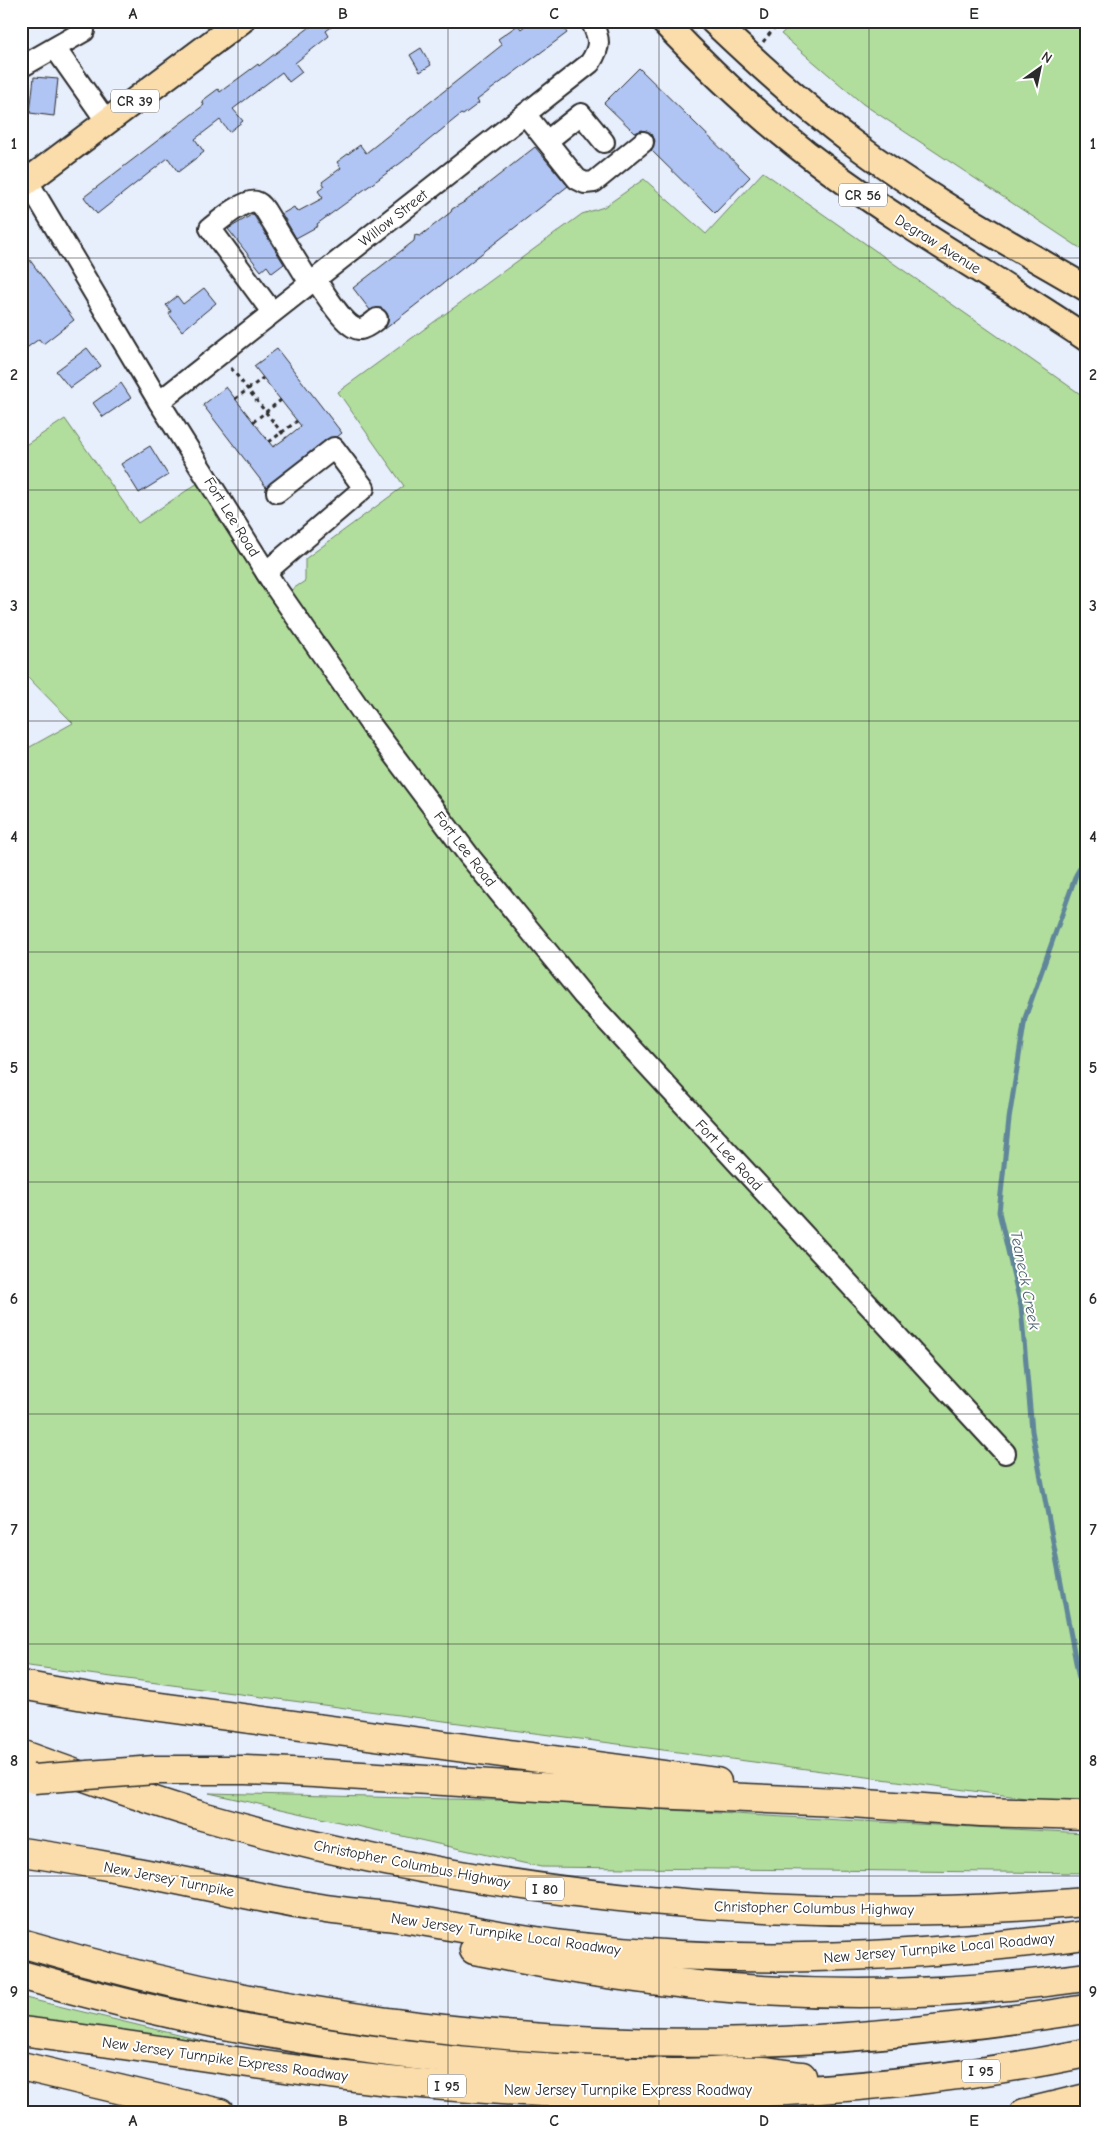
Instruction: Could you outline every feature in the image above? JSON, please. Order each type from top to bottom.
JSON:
[{"type":"highway","points":[[21,1686],[92,1698],[738,1784],[837,1802]]},
{"type":"highway","name":"Christopher Columbus Highway","points":[[21,1754],[162,1803],[276,1836],[401,1864],[546,1889],[694,1904],[822,1910],[939,1910],[1086,1902]]},
{"type":"highway","points":[[28,1779],[155,1770],[246,1770],[653,1794],[837,1802],[980,1812],[1085,1815]]},
{"type":"highway","name":"New Jersey Turnpike","points":[[21,1852],[316,1908]]},
{"type":"highway","points":[[316,1908],[409,1937],[536,1962],[616,1976],[737,1988],[818,1992],[922,1992],[1001,1987],[1086,1977]]},
{"type":"highway","name":"New Jersey Turnpike Local Roadway","points":[[316,1908],[412,1919],[569,1946],[658,1954],[737,1958],[897,1955],[1086,1935]]},
{"type":"highway","points":[[21,1943],[141,1976],[284,2006],[400,2023],[555,2038],[672,2042],[788,2041],[915,2031],[1086,2009]]},
{"type":"highway","points":[[21,1974],[95,1995],[201,2020],[318,2043],[396,2054],[603,2071],[671,2073],[763,2072],[876,2085]]},
{"type":"highway","name":"New Jersey Turnpike Express Roadway","points":[[21,2032],[277,2068],[390,2081],[512,2090],[600,2093],[711,2093],[876,2085],[972,2073],[1086,2052]]},
{"type":"highway","points":[[21,2066],[220,2113]]},
{"type":"highway","points":[[1024,2113],[1086,2098]]},
{"type":"main road","name":"CR 39","points":[[24,179],[107,122],[241,21]]},
{"type":"main road","name":"Degraw Avenue","points":[[663,21],[736,93],[824,168],[881,207],[1086,338]]},
{"type":"main road","name":"CR 56","points":[[713,21],[806,106],[879,162],[1086,288]]},
{"type":"street","name":"Willow Street","points":[[159,402],[590,63],[597,52],[598,35],[591,21]]},
{"type":"street","points":[[21,67],[84,31]]},
{"type":"street","points":[[55,48],[107,122]]},
{"type":"street","points":[[525,114],[577,179],[585,183],[594,182],[643,142]]},
{"type":"street","points":[[546,141],[581,114],[604,142]]},
{"type":"street","name":"Fort Lee Road","points":[[24,179],[159,402],[270,578],[370,725],[470,857],[558,967],[1005,1453]]},
{"type":"street","points":[[272,312],[210,228],[252,201],[257,202],[266,210],[312,281],[352,327],[356,329],[365,328],[377,319]]},
{"type":"street","points":[[270,578],[364,488],[334,448],[277,492]]},
{"type":"path","points":[[751,56],[780,21]]},
{"type":"path","points":[[219,354],[286,438]]},
{"type":"path","points":[[235,399],[263,378]]},
{"type":"path","points":[[253,422],[281,400]]},
{"type":"path","points":[[269,442],[297,421]]},
{"type":"green space","points":[[795,21],[1086,21],[1086,252],[863,104],[781,34]]},
{"type":"green space","points":[[763,172],[1086,398],[1086,1806],[21,1665],[21,752],[73,723],[21,670],[21,448],[65,419],[138,523],[207,477],[282,596],[305,581],[305,559],[404,486],[338,392],[582,214],[604,207],[644,179],[706,234]]},
{"type":"green space","points":[[209,1793],[529,1801],[1086,1833],[1086,1873],[541,1867]]},
{"type":"green space","points":[[21,1997],[216,2044],[215,2049],[21,2021]]},
{"type":"building","points":[[306,21],[339,21],[326,31],[329,36],[295,63],[302,72],[289,82],[282,72],[233,109],[243,121],[229,132],[220,120],[195,139],[204,152],[178,172],[168,158],[97,214],[84,197],[204,105],[202,101],[218,89],[220,92],[258,64],[259,66],[310,27]]},
{"type":"building","points":[[531,21],[559,21],[567,33],[477,100],[479,103],[463,115],[461,114],[402,162],[317,224],[318,226],[296,238],[282,214],[294,207],[297,212],[323,198],[318,191],[325,186],[322,182],[341,168],[337,162],[360,145],[366,153],[502,45],[498,39],[518,25],[521,29]]},
{"type":"building","points":[[421,48],[431,65],[420,72],[410,55]]},
{"type":"building","points":[[639,68],[750,177],[715,213],[651,150],[655,141],[652,134],[642,130],[635,133],[604,103]]},
{"type":"building","points":[[34,77],[58,79],[54,116],[30,113]]},
{"type":"building","points":[[535,147],[568,186],[385,329],[389,318],[386,312],[381,308],[370,310],[353,288],[414,241],[415,235],[420,236],[451,212],[452,209],[466,201]]},
{"type":"building","points":[[253,214],[284,264],[272,273],[267,266],[261,271],[228,229]]},
{"type":"building","points":[[21,248],[74,320],[43,344],[39,339],[21,352]]},
{"type":"building","points":[[204,288],[216,303],[182,331],[169,314],[171,311],[166,305],[177,296],[183,304]]},
{"type":"building","points":[[87,348],[101,366],[70,388],[56,371]]},
{"type":"building","points":[[277,349],[342,433],[337,437],[327,439],[266,487],[203,405],[226,387],[273,447],[286,438],[301,426],[254,366]]},
{"type":"building","points":[[121,383],[131,398],[103,417],[93,403]]},
{"type":"building","points":[[150,446],[168,475],[139,493],[121,464]]},
{"type":"waterway","name":"Teaneck Creek","points":[[1086,858],[1076,875],[1025,1018],[1009,1119],[999,1212],[1021,1307],[1032,1431],[1086,1715]]}]
